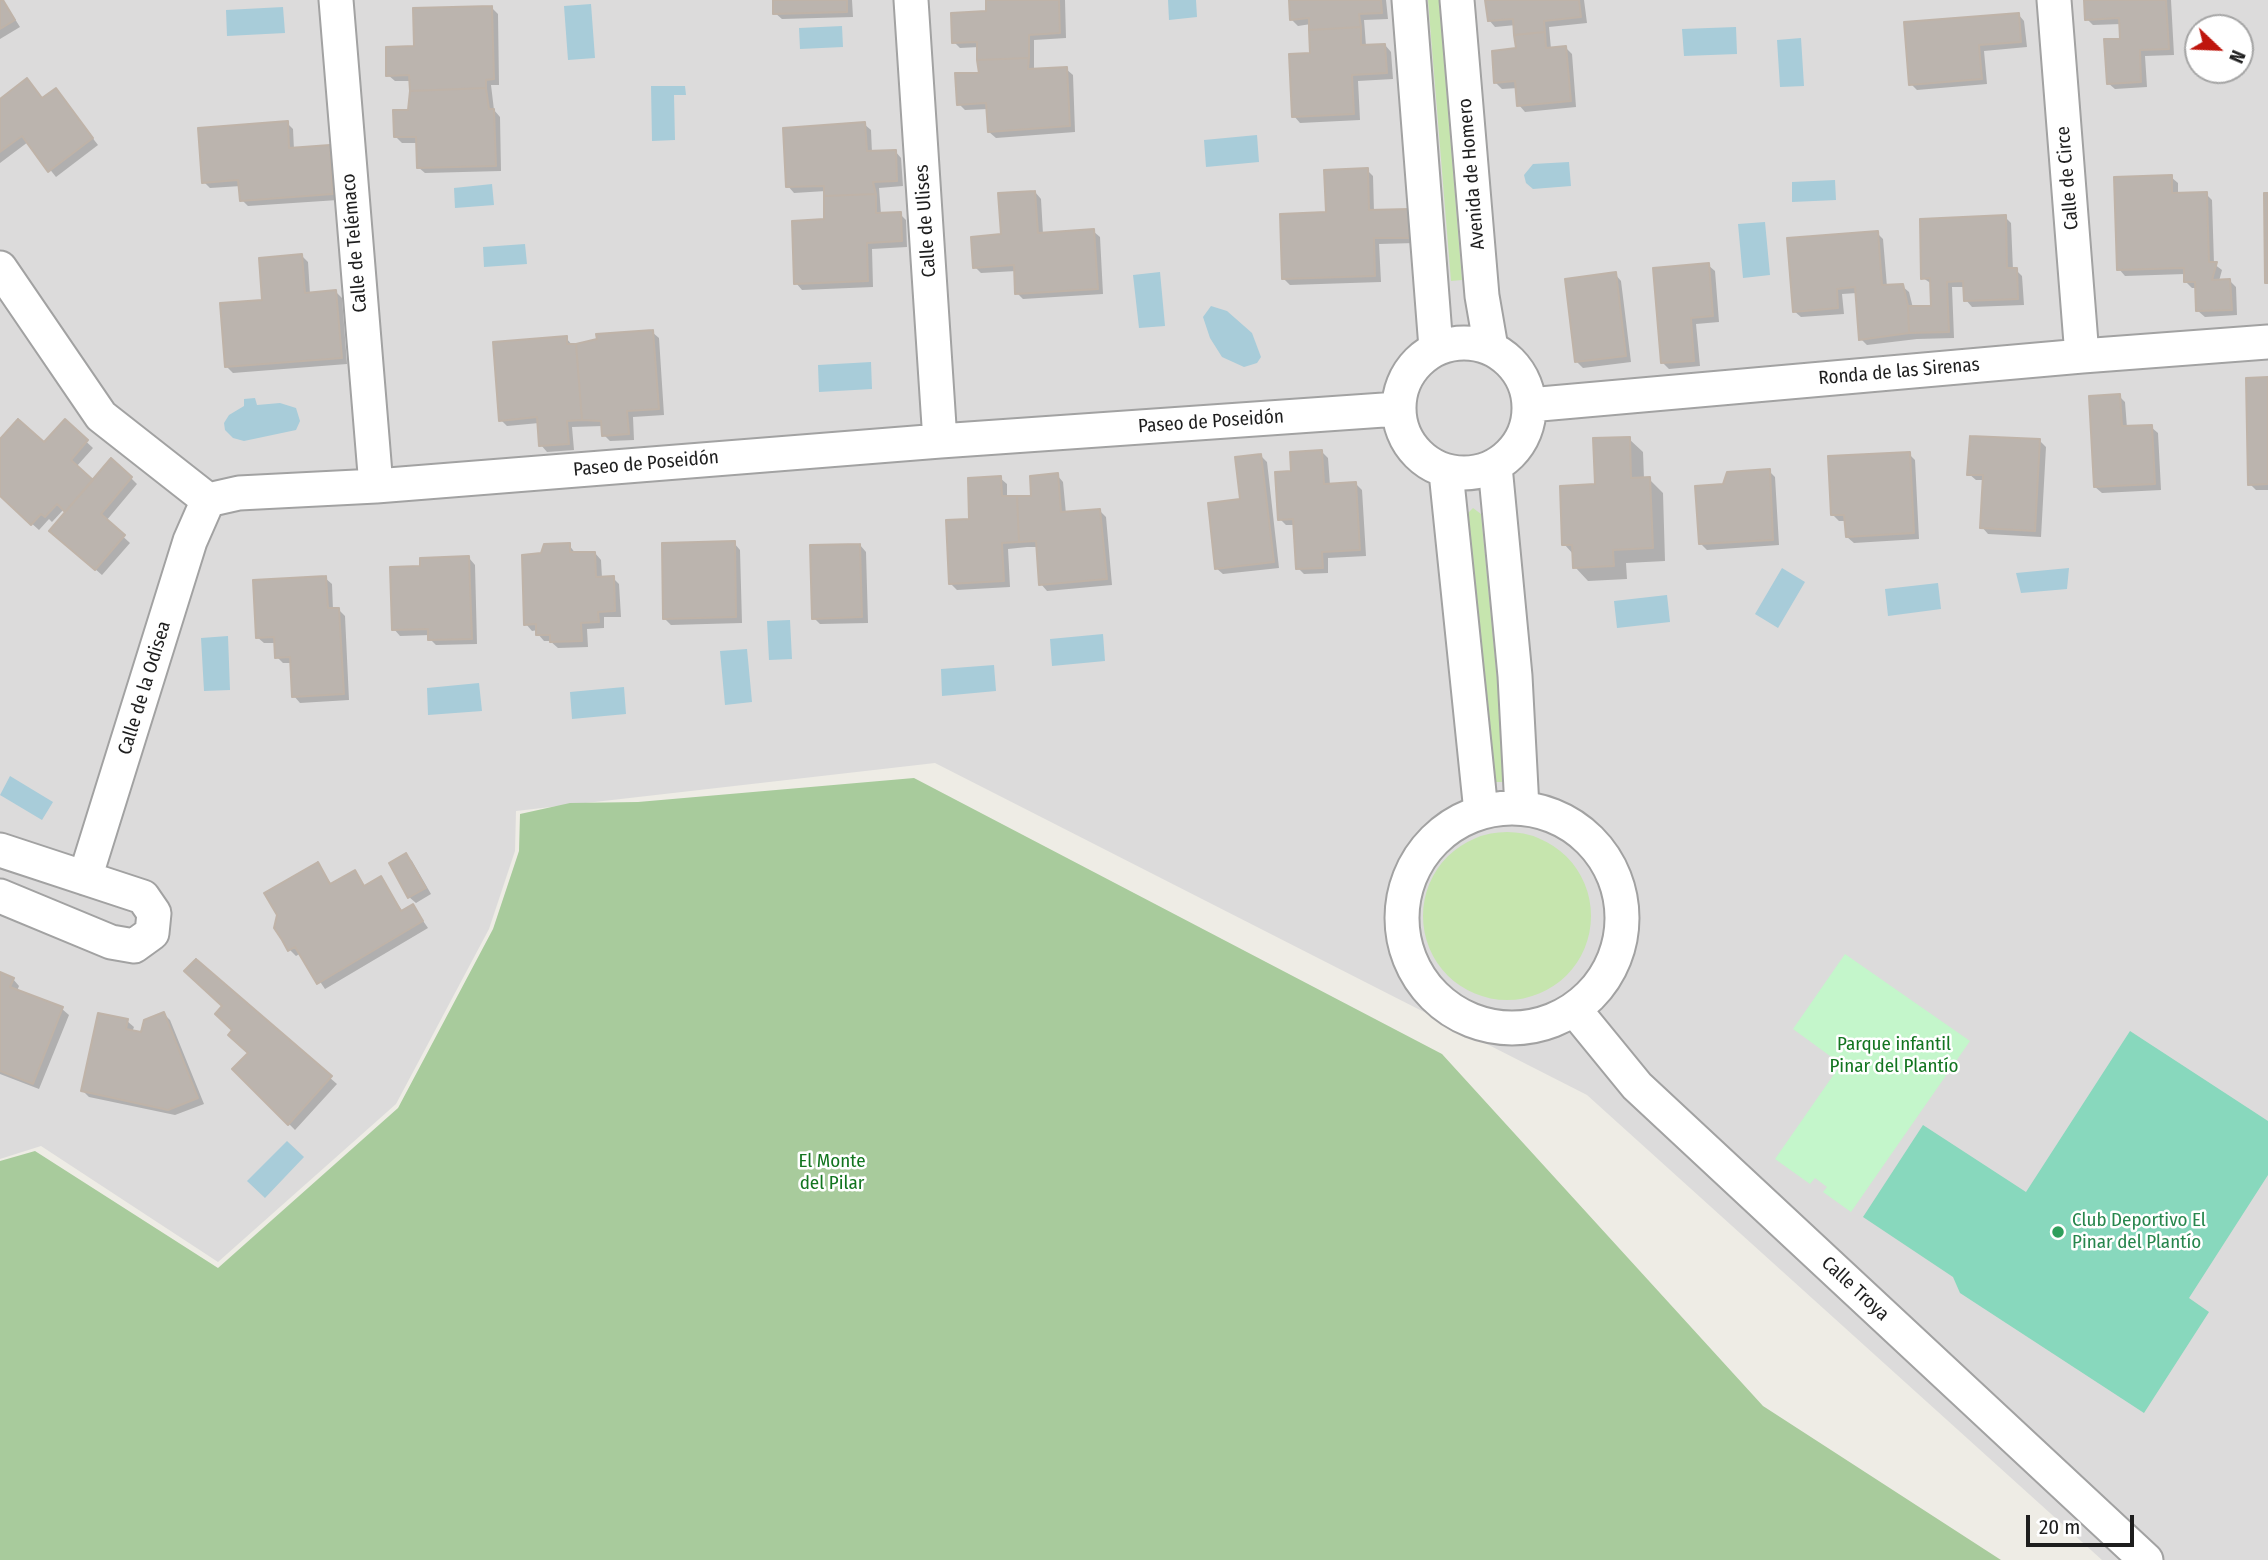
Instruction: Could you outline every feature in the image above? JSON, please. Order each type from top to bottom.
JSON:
[{"type":"street","name":"Calle de Telémaco","points":[[336,0],[376,486]]},
{"type":"street","name":"Calle de Ulises","points":[[911,0],[940,441]]},
{"type":"street","points":[[1409,0],[1436,348]]},
{"type":"street","name":"Avenida de Homero","points":[[1457,0],[1482,296],[1491,348]]},
{"type":"street","name":"Calle de Circe","points":[[2054,0],[2082,355]]},
{"type":"street","points":[[0,268],[101,416],[208,500]]},
{"type":"street","name":"Ronda de las Sirenas","points":[[1530,405],[2082,355],[2268,342]]},
{"type":"street","points":[[1454,343],[1473,343],[1491,348],[1506,357],[1527,387],[1530,405],[1528,424],[1521,441],[1510,455],[1495,466],[1479,472],[1446,472],[1427,463],[1412,448],[1402,430],[1398,409],[1401,390],[1420,359],[1436,348],[1454,343]]},
{"type":"street","name":"Paseo de Poseidón","points":[[208,500],[239,493],[376,486],[940,441],[1398,409]]},
{"type":"street","points":[[1495,466],[1515,676],[1522,808]]},
{"type":"street","points":[[1446,472],[1480,812]]},
{"type":"street","name":"Calle de la Odisea","points":[[85,878],[190,541],[208,500]]},
{"type":"street","points":[[1522,808],[1555,816],[1584,834],[1605,859],[1619,889],[1622,923],[1616,956],[1599,986],[1574,1009],[1545,1023],[1512,1028],[1479,1024],[1449,1009],[1425,986],[1409,957],[1401,925],[1406,888],[1421,855],[1448,828],[1480,812],[1522,808]]},
{"type":"street","points":[[0,850],[143,897],[154,913],[152,933],[134,946],[111,942],[0,896]]},
{"type":"street","name":"Calle Troya","points":[[1574,1009],[1637,1086],[2146,1560]]},
{"type":"shaded area","points":[[0,0],[2268,0],[2268,1560],[2102,1560],[1587,1095],[935,763],[516,811],[515,851],[489,929],[396,1104],[218,1262],[41,1146],[0,1159]]},
{"type":"green space","points":[[1428,0],[1439,0],[1462,280],[1451,281]]},
{"type":"green space","points":[[1473,508],[1481,514],[1506,771],[1506,780],[1502,782],[1496,782],[1492,775],[1468,513]]},
{"type":"green space","name":"El Monte del Pilar","points":[[914,778],[1442,1054],[1763,1406],[2001,1560],[0,1560],[0,1161],[35,1151],[218,1268],[398,1108],[493,929],[519,851],[520,814],[570,803],[638,802]]},
{"type":"green space","points":[[1507,832],[1539,838],[1567,856],[1585,884],[1591,916],[1585,948],[1567,976],[1539,994],[1507,1000],[1475,994],[1447,976],[1429,948],[1423,916],[1429,884],[1447,856],[1475,838]]},
{"type":"green space","name":"Parque infantil Pinar del Plantío","points":[[1845,954],[1970,1041],[1851,1212],[1823,1192],[1827,1187],[1815,1178],[1810,1184],[1775,1159],[1841,1064],[1793,1029]]},
{"type":"green space","name":"Club Deportivo El Pinar del Plantío","points":[[2130,1031],[2268,1121],[2268,1175],[2189,1298],[2209,1312],[2144,1413],[1960,1293],[1953,1277],[1863,1217],[1923,1125],[2026,1192]]},
{"type":"water","points":[[1168,0],[1196,0],[1197,17],[1169,20]]},
{"type":"water","points":[[591,4],[595,58],[568,60],[564,6]]},
{"type":"water","points":[[283,7],[285,33],[227,36],[226,10]]},
{"type":"water","points":[[842,26],[843,47],[800,49],[799,28]]},
{"type":"water","points":[[1736,27],[1737,54],[1684,56],[1682,29]]},
{"type":"water","points":[[1801,38],[1804,86],[1780,87],[1777,40]]},
{"type":"water","points":[[651,86],[685,86],[686,95],[674,95],[675,140],[652,141]]},
{"type":"water","points":[[1257,135],[1259,162],[1206,167],[1204,140]]},
{"type":"water","points":[[1569,162],[1571,186],[1533,189],[1526,183],[1524,175],[1533,164]]},
{"type":"water","points":[[1835,180],[1836,200],[1792,202],[1792,182]]},
{"type":"water","points":[[492,184],[494,205],[455,208],[454,188]]},
{"type":"water","points":[[1765,222],[1770,275],[1743,278],[1738,224]]},
{"type":"water","points":[[525,244],[527,264],[484,267],[483,247]]},
{"type":"water","points":[[1160,272],[1165,326],[1139,328],[1133,275]]},
{"type":"water","points":[[1211,306],[1227,311],[1252,333],[1261,357],[1257,363],[1244,367],[1222,357],[1210,338],[1203,317]]},
{"type":"water","points":[[871,362],[872,389],[819,392],[818,365]]},
{"type":"water","points":[[255,398],[257,405],[280,403],[296,408],[300,421],[296,430],[244,441],[233,438],[225,430],[224,423],[229,415],[244,406],[244,399]]},
{"type":"water","points":[[1782,568],[1805,582],[1778,628],[1755,614]]},
{"type":"water","points":[[2069,568],[2067,589],[2021,593],[2016,573]]},
{"type":"water","points":[[1938,583],[1941,609],[1888,616],[1885,589]]},
{"type":"water","points":[[1667,595],[1670,622],[1617,628],[1614,601]]},
{"type":"water","points":[[790,620],[792,659],[769,660],[767,621]]},
{"type":"water","points":[[1103,634],[1105,661],[1052,666],[1050,639]]},
{"type":"water","points":[[228,636],[230,690],[204,691],[201,638]]},
{"type":"water","points":[[747,649],[752,702],[725,705],[720,651]]},
{"type":"water","points":[[994,665],[996,691],[942,696],[941,669]]},
{"type":"water","points":[[479,683],[482,711],[428,715],[427,688]]},
{"type":"water","points":[[624,687],[626,714],[572,719],[570,692]]},
{"type":"water","points":[[10,776],[53,802],[42,820],[0,795]]},
{"type":"water","points":[[287,1141],[304,1157],[265,1198],[247,1181]]},
{"type":"building","points":[[0,0],[3,0],[15,20],[0,29]]},
{"type":"building","points":[[773,0],[847,0],[847,12],[773,14]]},
{"type":"building","points":[[986,0],[1059,0],[1060,33],[1029,35],[1029,58],[977,60],[977,42],[952,43],[951,13],[986,11]]},
{"type":"building","points":[[1289,0],[1381,0],[1382,13],[1359,14],[1361,27],[1309,30],[1309,18],[1290,20]]},
{"type":"building","points":[[1485,0],[1579,0],[1581,17],[1544,21],[1545,32],[1514,35],[1513,19],[1488,21]]},
{"type":"building","points":[[2084,0],[2166,0],[2169,49],[2140,50],[2141,82],[2107,84],[2104,39],[2120,39],[2119,18],[2085,20]]},
{"type":"building","points":[[492,6],[494,79],[486,80],[486,88],[410,91],[409,75],[386,76],[386,47],[414,46],[413,8]]},
{"type":"building","points":[[2019,13],[2021,42],[1979,45],[1982,79],[1909,85],[1904,22]]},
{"type":"building","points":[[1361,27],[1361,45],[1385,44],[1387,73],[1352,75],[1354,114],[1292,117],[1289,54],[1310,53],[1309,30]]},
{"type":"building","points":[[1545,32],[1546,48],[1566,46],[1571,101],[1517,106],[1515,81],[1494,83],[1492,51],[1516,48],[1514,35]]},
{"type":"building","points":[[1029,58],[1028,69],[1067,67],[1070,126],[988,132],[986,103],[957,105],[955,73],[979,73],[977,60]]},
{"type":"building","points":[[27,78],[42,98],[56,88],[93,138],[48,172],[22,136],[0,152],[0,99]]},
{"type":"building","points":[[486,88],[489,109],[494,109],[496,166],[417,168],[416,137],[394,137],[393,110],[408,110],[410,91]]},
{"type":"building","points":[[288,121],[289,148],[330,145],[333,194],[240,201],[238,180],[202,183],[198,128]]},
{"type":"building","points":[[865,122],[867,151],[896,150],[897,181],[873,182],[876,194],[824,196],[824,186],[786,187],[783,128]]},
{"type":"building","points":[[1368,168],[1369,210],[1409,209],[1409,238],[1374,238],[1375,276],[1282,279],[1280,214],[1326,212],[1324,170]]},
{"type":"building","points":[[2172,175],[2172,193],[2207,192],[2209,262],[2217,262],[2212,280],[2230,279],[2232,310],[2196,311],[2195,282],[2184,282],[2184,268],[2117,270],[2114,177]]},
{"type":"building","points":[[1035,191],[1038,233],[1094,229],[1098,289],[1015,294],[1014,265],[973,268],[971,237],[1001,234],[998,193]]},
{"type":"building","points":[[2264,193],[2268,193],[2268,283],[2265,283]]},
{"type":"building","points":[[876,194],[876,213],[901,212],[902,241],[867,243],[868,281],[794,284],[792,221],[824,219],[824,196]]},
{"type":"building","points":[[2006,215],[2007,268],[2017,268],[2018,299],[1964,301],[1963,281],[1947,282],[1949,332],[1909,333],[1908,306],[1931,306],[1930,278],[1921,279],[1920,219]]},
{"type":"building","points":[[1878,231],[1882,285],[1903,284],[1908,306],[1909,333],[1859,340],[1855,287],[1837,289],[1838,308],[1793,312],[1787,238]]},
{"type":"building","points":[[302,254],[305,293],[336,290],[342,358],[225,367],[220,303],[262,300],[259,258]]},
{"type":"building","points":[[1709,263],[1713,316],[1691,318],[1694,361],[1661,363],[1653,268]]},
{"type":"building","points":[[1616,272],[1626,356],[1575,362],[1565,279]]},
{"type":"building","points":[[653,330],[659,409],[627,411],[629,434],[602,436],[601,421],[582,420],[576,344],[597,339],[596,334]]},
{"type":"building","points":[[567,336],[567,344],[576,344],[582,420],[567,421],[569,444],[539,446],[537,417],[499,421],[493,342]]},
{"type":"building","points":[[2268,377],[2268,484],[2248,485],[2246,378]]},
{"type":"building","points":[[2120,394],[2122,426],[2152,425],[2155,484],[2094,487],[2089,396]]},
{"type":"building","points":[[18,419],[44,442],[65,419],[88,440],[71,460],[93,480],[65,512],[57,504],[45,517],[41,514],[31,525],[0,496],[0,439]]},
{"type":"building","points":[[1970,436],[2040,439],[2035,531],[1980,528],[1983,475],[1967,475]]},
{"type":"building","points":[[1630,437],[1631,478],[1650,477],[1653,548],[1613,550],[1614,566],[1573,568],[1572,545],[1562,545],[1560,486],[1595,484],[1593,438]]},
{"type":"building","points":[[1322,450],[1324,484],[1356,482],[1360,550],[1322,552],[1323,568],[1296,569],[1293,519],[1278,520],[1275,472],[1291,471],[1290,452]]},
{"type":"building","points":[[1910,452],[1914,533],[1846,537],[1844,515],[1831,515],[1828,456]]},
{"type":"building","points":[[1261,454],[1274,562],[1215,569],[1208,503],[1240,499],[1235,457]]},
{"type":"building","points":[[111,458],[132,477],[101,514],[125,535],[95,570],[49,531]]},
{"type":"building","points":[[1770,469],[1773,540],[1699,544],[1695,486],[1723,484],[1727,472]]},
{"type":"building","points":[[1058,473],[1061,512],[1100,509],[1107,579],[1039,585],[1036,541],[1019,542],[1017,496],[1031,496],[1030,476]]},
{"type":"building","points":[[1001,476],[1002,496],[1017,496],[1019,542],[1002,543],[1004,581],[949,584],[946,520],[969,519],[968,478]]},
{"type":"building","points":[[735,541],[736,617],[663,619],[662,543]]},
{"type":"building","points":[[570,543],[570,552],[595,552],[596,577],[614,576],[615,611],[598,612],[599,622],[581,623],[582,641],[550,642],[550,635],[536,635],[536,624],[524,625],[522,555],[541,553],[544,544]]},
{"type":"building","points":[[860,544],[862,617],[812,619],[810,545]]},
{"type":"building","points":[[469,556],[472,639],[428,640],[428,629],[392,630],[390,567],[420,566],[420,558]]},
{"type":"building","points":[[326,576],[328,608],[339,608],[344,694],[292,697],[290,657],[275,658],[274,637],[256,638],[253,580]]},
{"type":"building","points":[[406,853],[426,888],[408,898],[389,863]]},
{"type":"building","points":[[318,862],[330,884],[355,870],[364,886],[381,876],[401,911],[413,904],[423,921],[317,984],[295,947],[288,951],[274,928],[277,915],[264,893]]},
{"type":"building","points":[[196,959],[332,1076],[288,1125],[232,1069],[248,1053],[228,1035],[232,1030],[215,1014],[222,1006],[184,971]]},
{"type":"building","points":[[0,972],[14,978],[10,987],[63,1007],[33,1084],[0,1071]]},
{"type":"building","points":[[164,1012],[198,1098],[168,1110],[81,1091],[98,1013],[128,1019],[126,1029],[141,1032],[144,1020]]},
{"type":"place","name":"Club Deportivo El Pinar del Plantío","points":[[2058,1232]]}]
